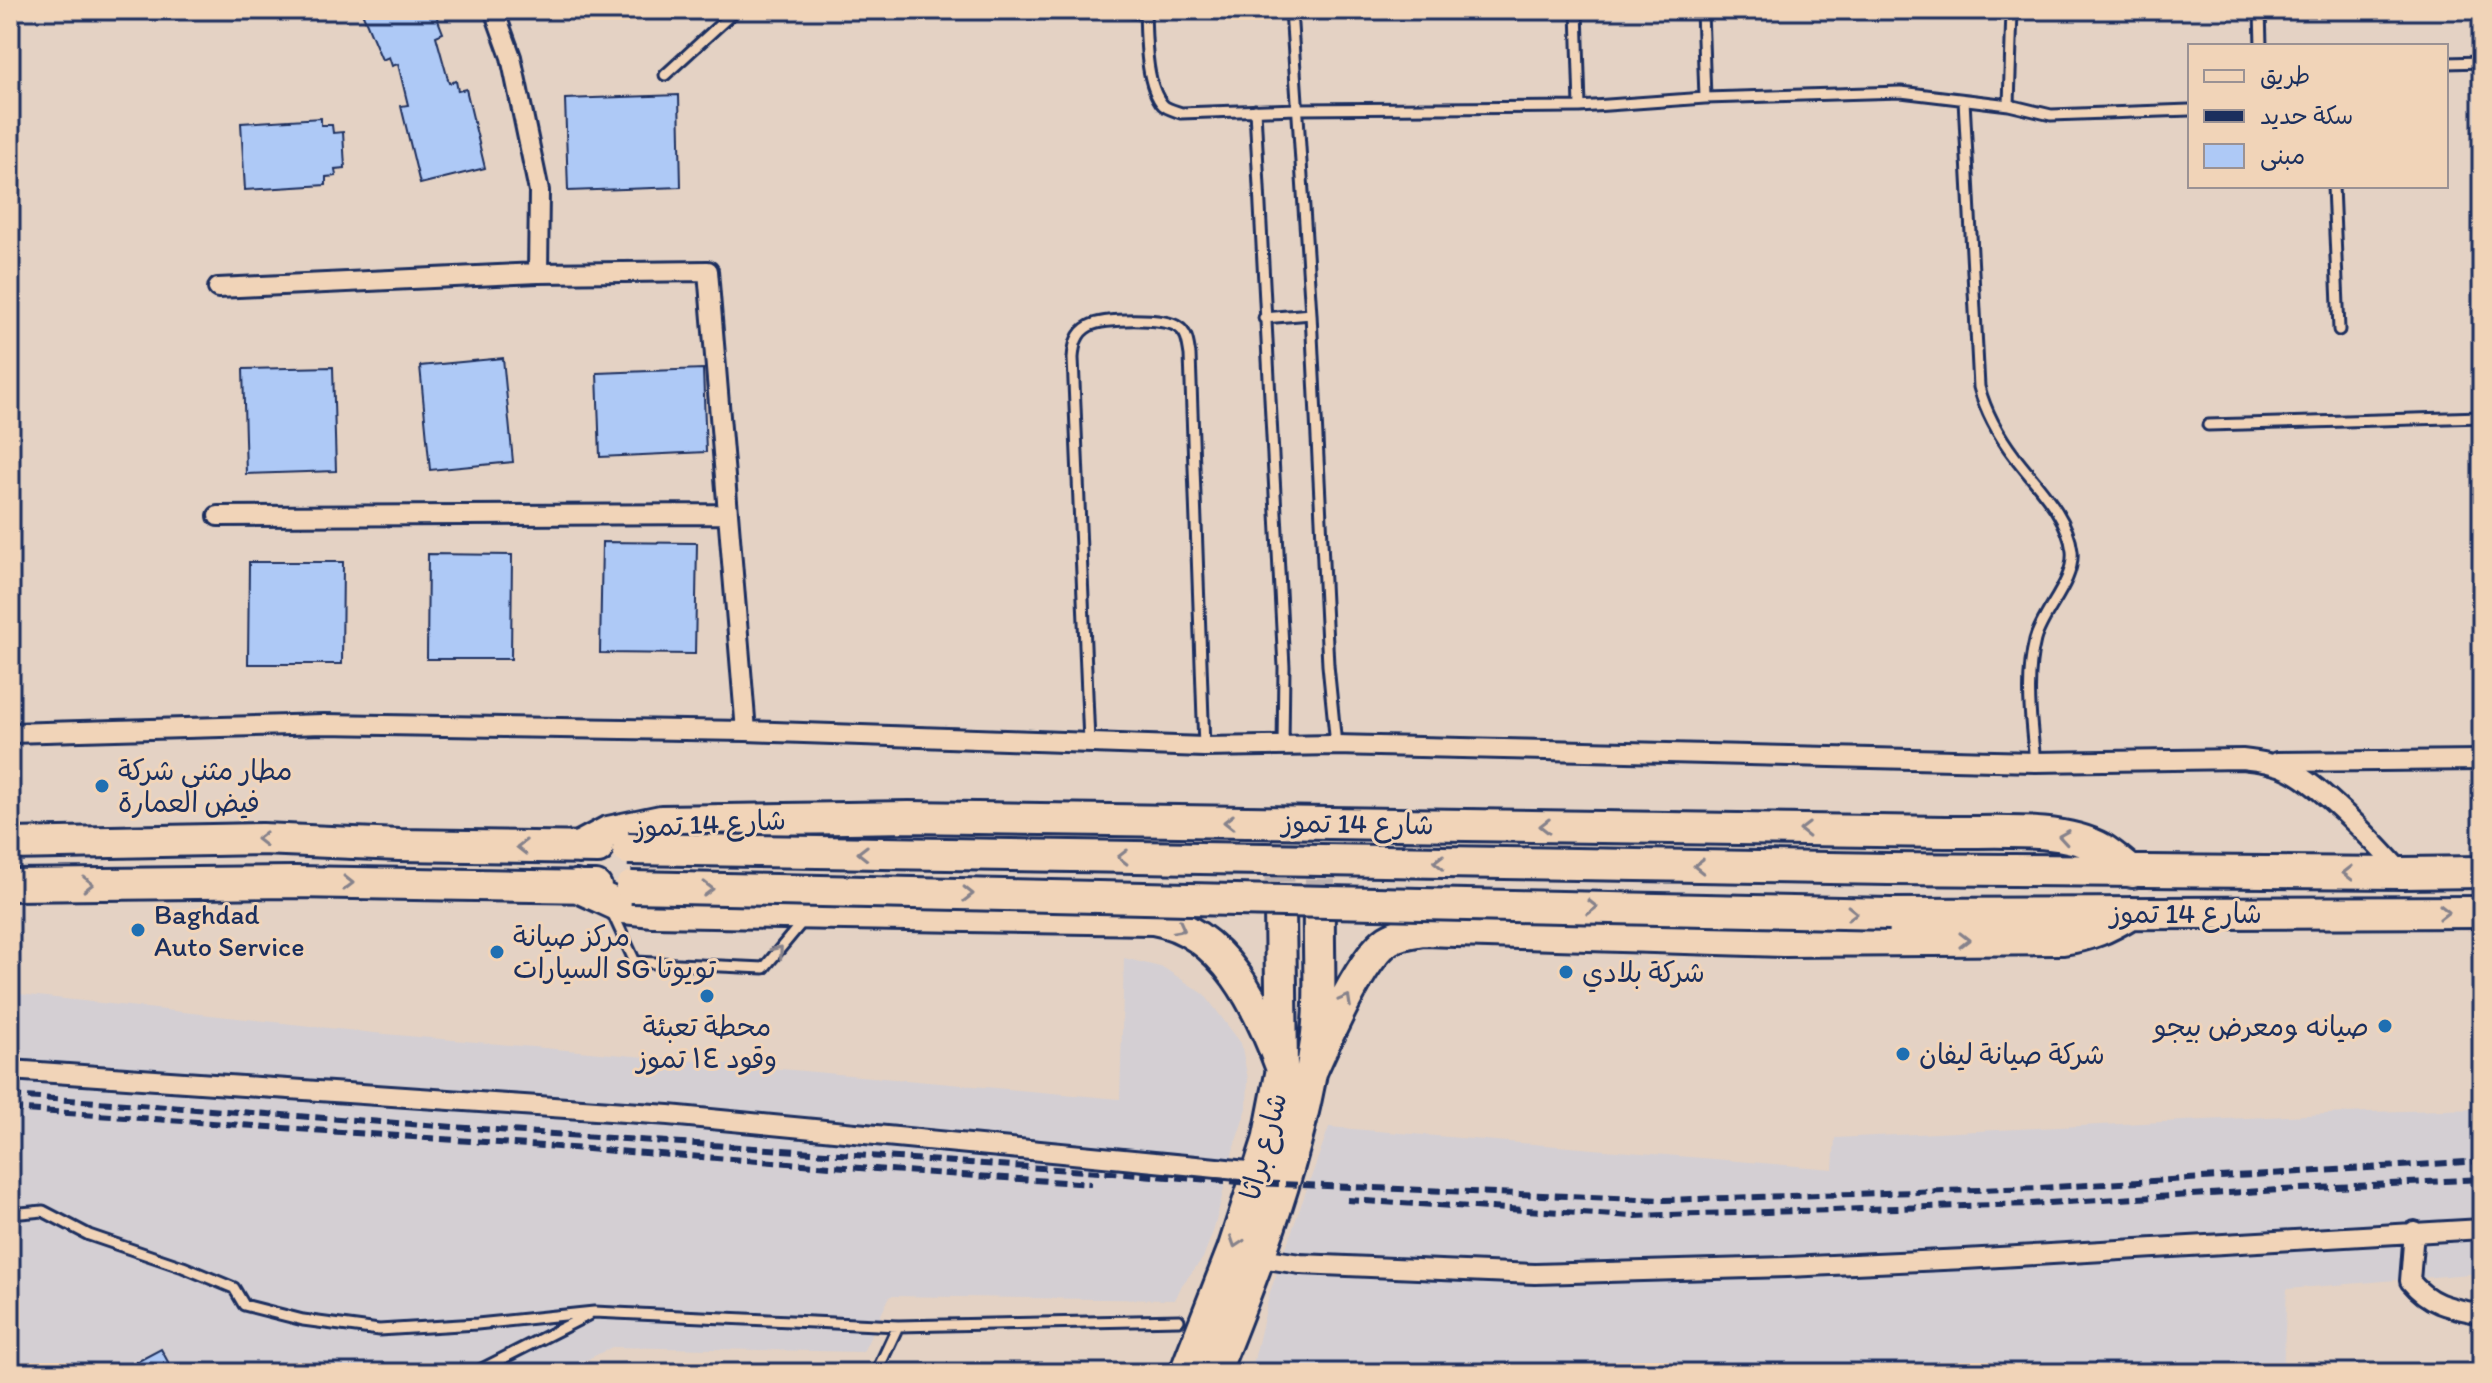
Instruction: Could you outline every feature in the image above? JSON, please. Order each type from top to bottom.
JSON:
[{"type":"main road","name":"شارع 14 تموز","points":[[578,848],[608,832],[661,821],[909,817],[1321,838],[2057,835],[2078,839],[2102,849],[2132,872]]},
{"type":"main road","name":"شارع 14 تموز","points":[[10,844],[262,839],[628,849],[1889,869],[2482,872]]},
{"type":"main road","points":[[10,885],[294,882],[576,886],[619,894],[624,908],[653,911],[1168,922],[1196,937],[1223,961],[1250,995],[1266,1026],[1297,1070],[1385,941],[1403,933],[1424,930],[1783,941],[2062,939],[2086,937],[2131,913]]},
{"type":"main road","name":"شارع 14 تموز","points":[[619,894],[1890,914],[2482,912]]},
{"type":"main road","name":"شارع براثا","points":[[1214,1373],[1260,1258],[1283,1185],[1297,1070],[1280,908]]},
{"type":"main road","name":"شارع براثا","points":[[1185,1373],[1225,1272],[1268,1141],[1297,1070],[1317,1038],[1319,909]]},
{"type":"street","points":[[494,10],[511,57],[539,191],[538,273]]},
{"type":"street","points":[[218,288],[538,273],[708,271],[746,731]]},
{"type":"street","points":[[218,516],[728,514]]},
{"type":"street","points":[[10,733],[324,724],[746,731],[1204,747],[1336,745],[2035,762],[2482,760]]},
{"type":"street","points":[[2268,762],[2309,781],[2402,873]]},
{"type":"street","points":[[10,1070],[669,1115],[1258,1172]]},
{"type":"street","points":[[1260,1258],[1300,1264],[1535,1274],[1950,1260],[2482,1229]]},
{"type":"street","points":[[2414,1231],[2410,1281],[2422,1295],[2436,1304],[2482,1314]]},
{"type":"lane","points":[[665,75],[736,10]]},
{"type":"lane","points":[[1121,10],[1145,12],[1148,59],[1154,88],[1164,106],[1181,113],[1580,107],[1705,98],[1901,92],[2009,105],[2051,115],[2188,110]]},
{"type":"lane","points":[[1291,10],[1311,314],[1328,665],[1336,745]]},
{"type":"lane","points":[[1577,10],[1580,107]]},
{"type":"lane","points":[[1702,10],[1705,98]]},
{"type":"lane","points":[[2009,105],[2012,10]]},
{"type":"lane","points":[[2260,10],[2261,44]]},
{"type":"lane","points":[[2448,63],[2482,62]]},
{"type":"lane","points":[[1964,100],[1979,387],[1985,408],[2000,434],[2064,525],[2072,552],[2066,579],[2036,639],[2030,674],[2035,762]]},
{"type":"lane","points":[[1255,110],[1284,667],[1283,746]]},
{"type":"lane","points":[[2333,188],[2339,330]]},
{"type":"lane","points":[[1264,318],[1311,314]]},
{"type":"lane","points":[[1089,742],[1073,358],[1075,341],[1087,327],[1103,321],[1166,322],[1179,327],[1187,338],[1190,355],[1204,747]]},
{"type":"lane","points":[[2208,425],[2482,417]]},
{"type":"lane","points":[[619,894],[635,962],[764,968],[809,913]]},
{"type":"lane","points":[[10,1214],[43,1211],[89,1235],[234,1288],[244,1305],[303,1320],[379,1330],[594,1312],[898,1326],[1179,1320]]},
{"type":"lane","points":[[474,1373],[594,1312]]},
{"type":"lane","points":[[876,1373],[898,1326]]},
{"type":"shaded area","points":[[1124,958],[1164,968],[1204,994],[1241,1043],[1248,1079],[1247,1108],[1214,1229],[1203,1258],[1182,1285],[1175,1300],[890,1296],[863,1352],[612,1347],[561,1373],[10,1373],[10,993],[374,1033],[1120,1099]]},
{"type":"shaded area","points":[[2482,1109],[2482,1273],[2287,1289],[2283,1371],[2303,1373],[1251,1373],[1270,1292],[1329,1127],[1833,1169],[1835,1138]]},
{"type":"building","points":[[361,10],[434,10],[443,33],[436,36],[449,83],[456,81],[458,91],[466,89],[485,168],[420,184],[401,106],[408,105],[398,64],[392,66],[389,57],[382,60]]},
{"type":"building","points":[[679,95],[681,187],[568,191],[565,99]]},
{"type":"building","points":[[321,118],[321,125],[332,125],[333,133],[343,132],[345,168],[335,169],[336,176],[326,177],[326,185],[245,190],[241,123]]},
{"type":"building","points":[[503,358],[513,462],[430,470],[420,366]]},
{"type":"building","points":[[333,367],[336,471],[246,474],[243,369]]},
{"type":"building","points":[[703,369],[706,452],[600,457],[597,373]]},
{"type":"building","points":[[602,542],[697,543],[695,654],[600,653]]},
{"type":"building","points":[[428,554],[512,555],[511,659],[427,659]]},
{"type":"building","points":[[249,562],[343,562],[342,664],[248,664]]},
{"type":"building","points":[[161,1349],[174,1373],[116,1373]]},
{"type":"tunnel","points":[[1279,852],[1280,908]]},
{"type":"tunnel","points":[[1319,909],[1321,852]]},
{"type":"railway","points":[[10,1096],[1255,1183],[1664,1200],[2039,1188],[2482,1161]]},
{"type":"railway","points":[[10,1109],[1091,1184]]},
{"type":"railway","points":[[1347,1200],[1634,1216],[2029,1204],[2482,1179]]},
{"type":"place","name":"مطار مثنى شركة فيض العمارة","points":[[102,786]]},
{"type":"place","name":"Baghdad Auto Service","points":[[138,930]]},
{"type":"place","name":"مركز صيانة السيارات SG تويوتا","points":[[497,952]]},
{"type":"place","name":"شركة بلادي","points":[[1566,972]]},
{"type":"place","name":"محطة تعبئة وقود ١٤ تموز","points":[[707,996]]},
{"type":"place","name":"صيانه ومعرض بيجو","points":[[2385,1026]]},
{"type":"place","name":"شركة صيانة ليفان","points":[[1903,1054]]}]
